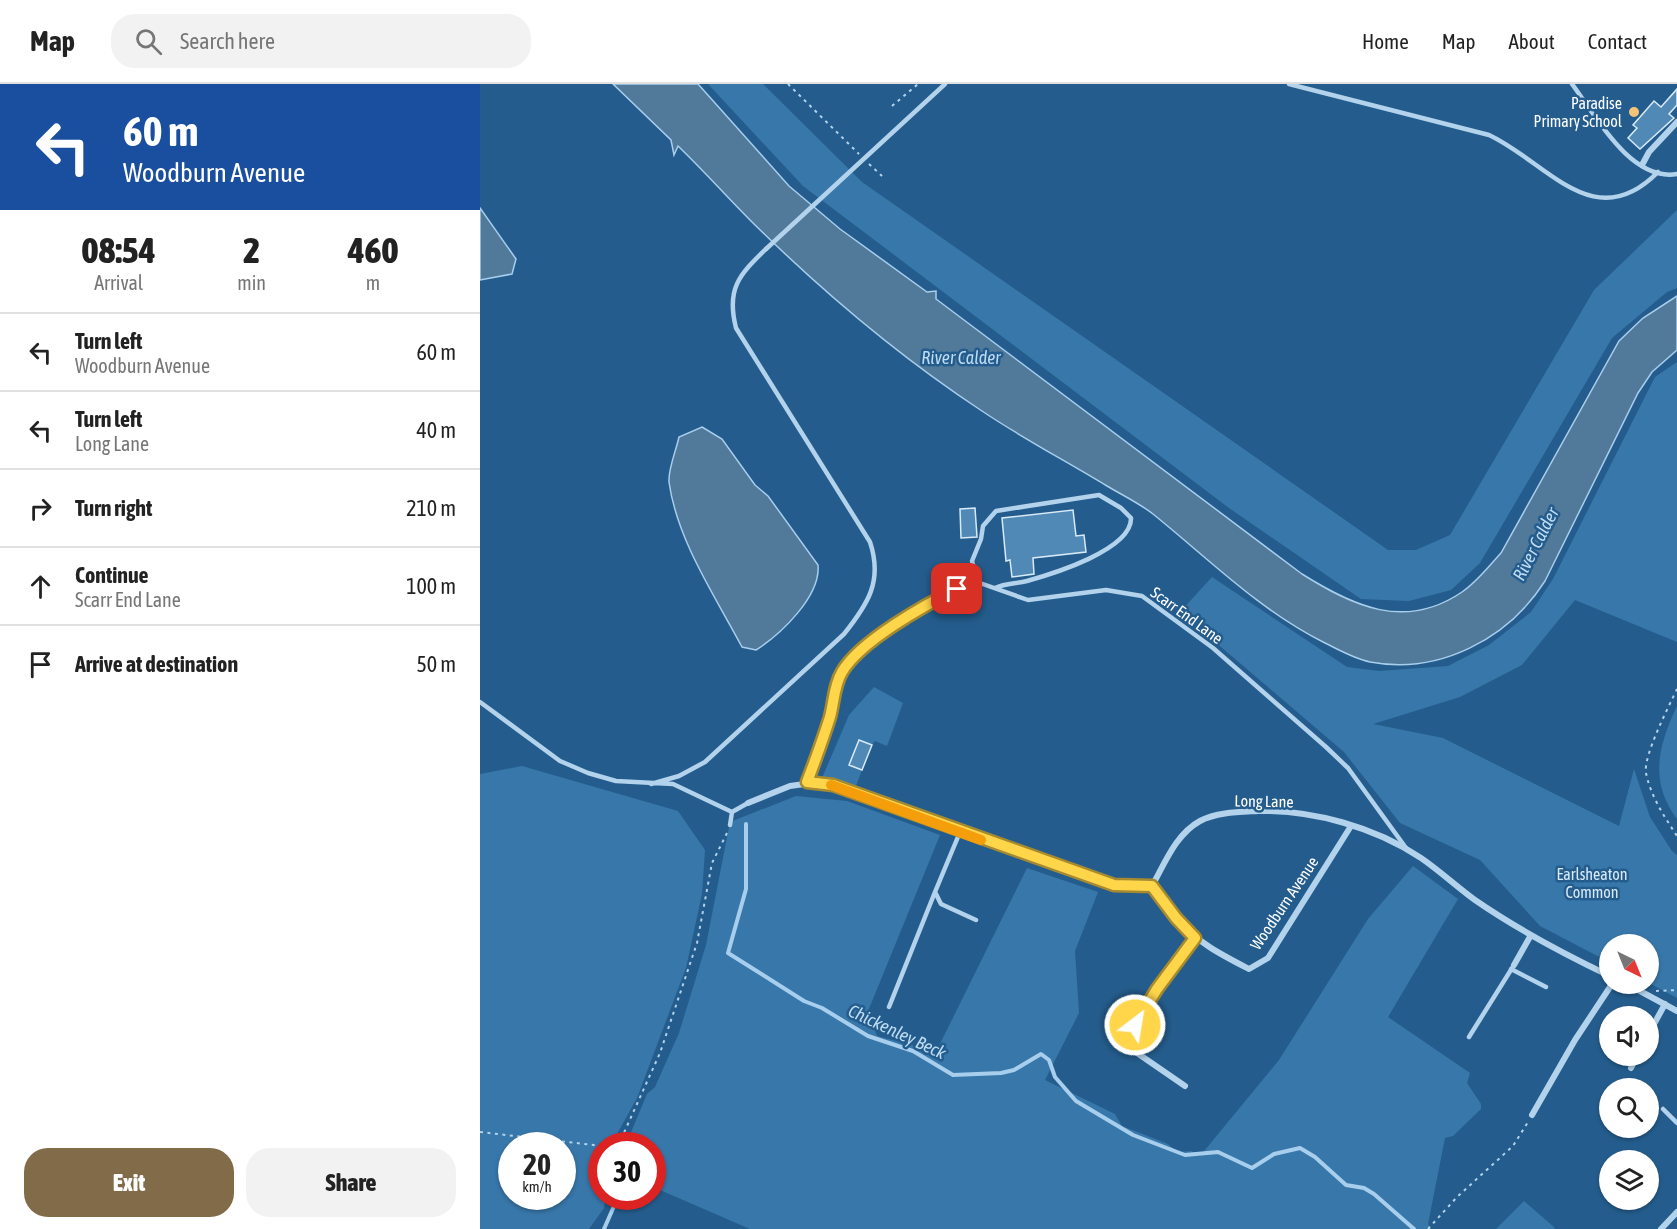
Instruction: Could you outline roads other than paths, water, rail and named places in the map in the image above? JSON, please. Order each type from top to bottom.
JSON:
[{"type":"street","points":[[1642,165],[1649,152],[1677,122]]},
{"type":"street","points":[[748,803],[807,782],[833,785],[1114,885],[1152,886]]},
{"type":"street","name":"Long Lane","points":[[1152,886],[1180,838],[1199,821],[1216,815],[1272,811],[1329,819],[1351,826],[1421,858],[1476,900],[1531,935],[1599,970]]},
{"type":"street","name":"Woodburn Avenue","points":[[1152,886],[1176,918],[1195,938],[1215,952],[1249,969],[1268,958],[1351,826]]},
{"type":"street","points":[[1513,967],[1531,935]]},
{"type":"street","points":[[1185,1086],[1124,1044],[1157,989],[1195,938]]},
{"type":"street","points":[[1532,1115],[1575,1040],[1605,994]]},
{"type":"street","points":[[1656,994],[1665,1004],[1677,1011]]},
{"type":"street","points":[[1659,1015],[1665,1004]]},
{"type":"street","points":[[1661,1229],[1677,1212]]},
{"type":"lane","points":[[651,784],[679,776],[705,762],[844,634],[861,613],[872,591],[877,563],[870,542],[736,328],[731,309],[732,294],[738,280],[766,249],[945,84]]},
{"type":"lane","points":[[1289,84],[1489,135],[1507,144],[1576,192],[1592,197],[1611,198],[1630,194],[1646,184],[1658,172]]},
{"type":"lane","points":[[1572,84],[1624,154],[1658,172],[1677,174]]},
{"type":"lane","points":[[807,782],[831,714],[841,674],[856,657],[885,633],[933,601],[977,582],[972,561],[981,539],[983,526],[996,511],[1099,495],[1121,508],[1131,518],[1124,536],[1113,546],[1097,555],[1048,575],[995,589]]},
{"type":"lane","name":"Scarr End Lane","points":[[977,582],[1028,600],[1106,590],[1123,591],[1142,596],[1159,606],[1213,648],[1348,768],[1407,851]]},
{"type":"lane","points":[[480,702],[560,761],[616,782],[684,787],[695,796],[732,812]]},
{"type":"lane","points":[[732,812],[748,803]]},
{"type":"lane","points":[[730,825],[732,812]]},
{"type":"lane","points":[[889,1007],[960,832]]},
{"type":"lane","points":[[935,892],[941,904],[976,920]]},
{"type":"lane","points":[[1469,1037],[1513,967],[1546,987]]},
{"type":"lane","points":[[1664,1110],[1677,1123]]},
{"type":"water","name":"River Calder","points":[[613,84],[698,84],[789,186],[840,229],[927,292],[936,291],[936,299],[1302,574],[1340,596],[1380,610],[1400,612],[1420,610],[1441,604],[1462,592],[1483,574],[1501,553],[1619,341],[1643,318],[1677,296],[1677,350],[1652,372],[1638,393],[1545,581],[1530,602],[1512,620],[1492,636],[1446,657],[1421,663],[1396,665],[1364,661],[1325,643],[1278,615],[1148,510],[997,421],[921,369],[863,323],[780,249],[678,146],[674,155],[671,140]]},
{"type":"water","points":[[480,208],[516,259],[512,274],[480,280]]},
{"type":"water","points":[[702,427],[722,439],[755,485],[768,496],[818,565],[813,589],[798,613],[777,634],[756,650],[742,647],[698,567],[673,504],[669,477],[679,437]]},
{"type":"waterway","name":"Chickenley Beck","points":[[746,824],[746,889],[728,953],[804,1001],[822,1008],[868,1036],[913,1051],[953,1075],[1001,1073],[1014,1070],[1041,1054],[1049,1060],[1055,1077],[1076,1101],[1133,1135],[1185,1155],[1218,1152],[1252,1168],[1274,1154],[1300,1148],[1315,1157],[1346,1185],[1364,1188],[1374,1194],[1414,1229]]},
{"type":"waterway","points":[[604,1229],[612,1210]]},
{"type":"place","name":"Paradise Primary School","points":[[1634,112]]},
{"type":"park label","name":"Earlsheaton Common","points":[[1592,883]]}]
